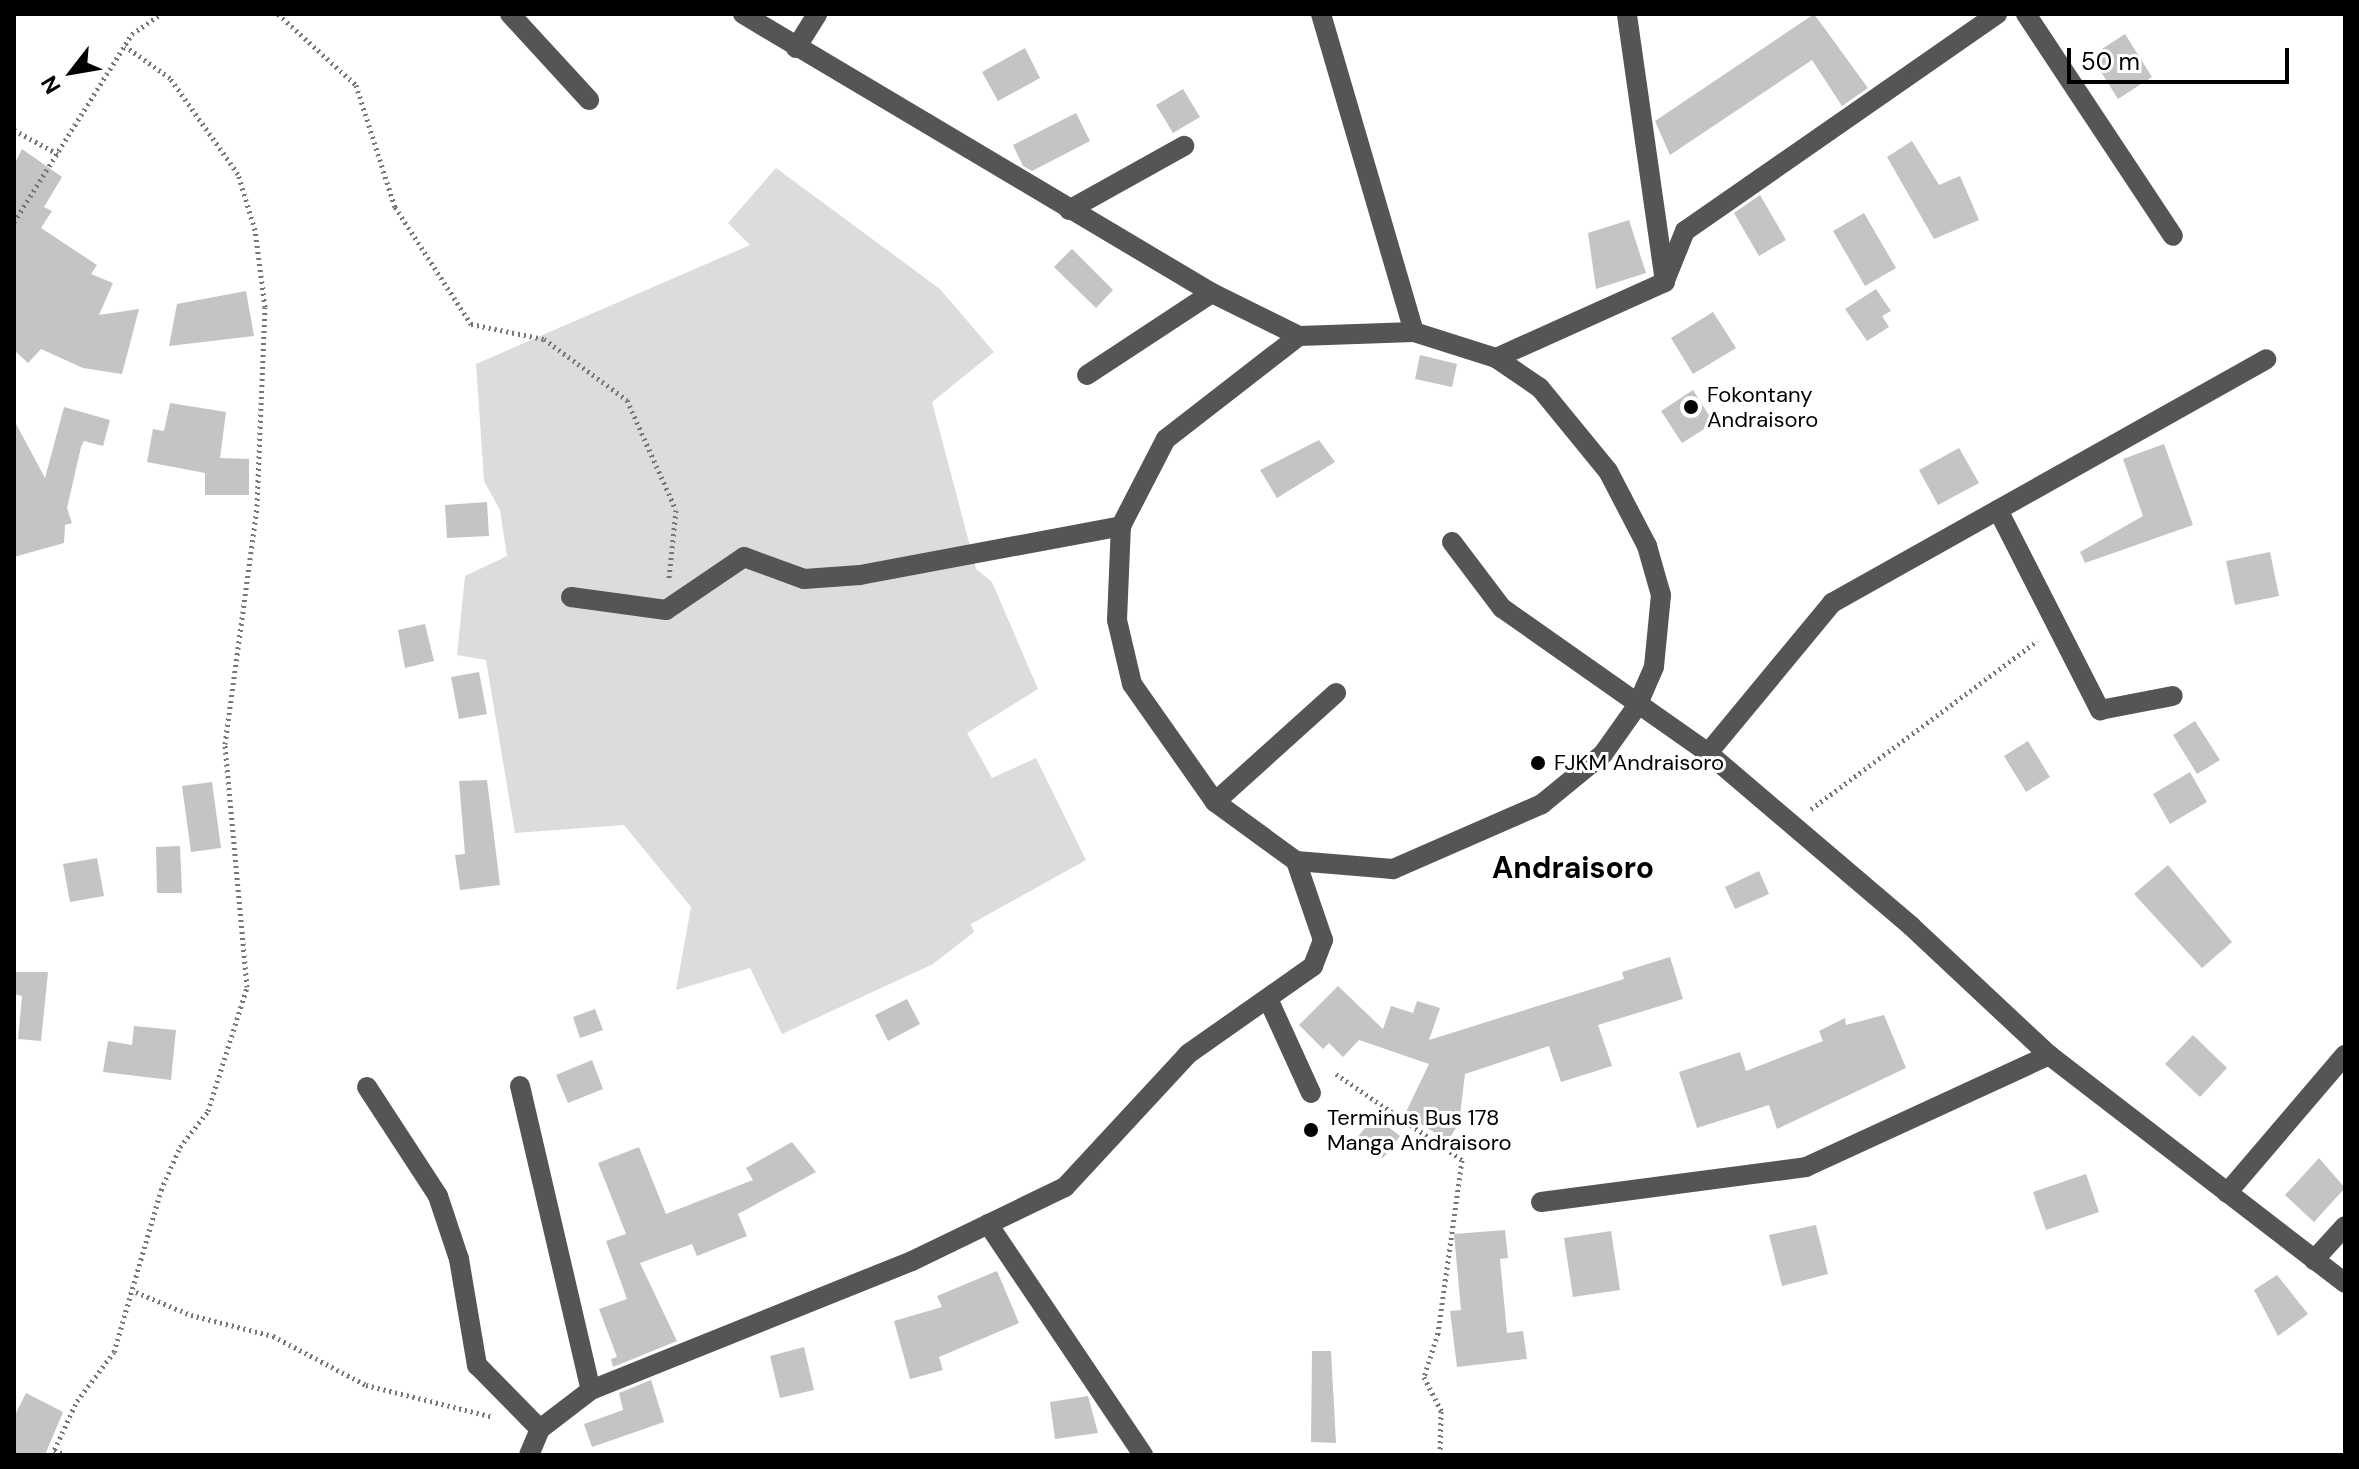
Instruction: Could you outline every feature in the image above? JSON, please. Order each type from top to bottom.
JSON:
[{"type":"street","points":[[510,14],[589,100]]},
{"type":"street","points":[[743,14],[1212,293],[1299,336],[1414,332],[1496,358],[1540,388],[1570,421],[1608,471],[1647,546],[1661,595],[1654,667],[1637,706],[1603,754],[1542,804],[1393,869],[1296,861],[1215,802],[1132,684],[1117,620],[1121,526],[1166,439],[1299,336]]},
{"type":"street","points":[[796,48],[817,14]]},
{"type":"street","points":[[1321,14],[1414,332]]},
{"type":"street","points":[[1627,14],[1665,282]]},
{"type":"street","points":[[1496,358],[1665,282],[1685,231],[1997,14]]},
{"type":"street","points":[[2026,14],[2173,236]]},
{"type":"street","points":[[1069,210],[1184,146]]},
{"type":"street","points":[[1087,375],[1212,293]]},
{"type":"street","points":[[1708,753],[1832,603],[2266,359]]},
{"type":"street","points":[[1998,510],[2100,710],[2173,696]]},
{"type":"street","points":[[571,597],[666,610],[744,557],[804,579],[860,575],[1121,526]]},
{"type":"street","points":[[1452,542],[1502,608],[1637,706],[1708,753],[1791,823],[2049,1055],[2345,1283]]},
{"type":"street","points":[[1215,802],[1336,693]]},
{"type":"street","points":[[529,1455],[540,1429],[591,1390],[912,1261],[1065,1187],[1188,1054],[1269,1001],[1313,966],[1323,940],[1296,861]]},
{"type":"street","points":[[1269,1001],[1311,1093]]},
{"type":"street","points":[[1541,1202],[1806,1167],[2049,1055]]},
{"type":"street","points":[[2227,1193],[2345,1055]]},
{"type":"street","points":[[520,1086],[591,1390]]},
{"type":"street","points":[[367,1087],[438,1196],[459,1259],[477,1365],[540,1429]]},
{"type":"street","points":[[988,1224],[1143,1455]]},
{"type":"street","points":[[2314,1260],[2345,1226]]},
{"type":"path","points":[[14,222],[125,46],[161,14]]},
{"type":"path","points":[[278,14],[356,85],[395,207],[471,324],[544,339],[627,400],[676,510],[666,610]]},
{"type":"path","points":[[66,1455],[53,1452],[83,1392],[114,1352],[136,1292],[161,1190],[180,1147],[208,1111],[247,987],[225,744],[257,506],[265,307],[255,230],[238,174],[170,78],[125,46]]},
{"type":"path","points":[[14,130],[58,154]]},
{"type":"path","points":[[1791,823],[2057,626]]},
{"type":"path","points":[[1336,1074],[1462,1160],[1438,1333],[1424,1377],[1441,1411],[1440,1455]]},
{"type":"path","points":[[136,1292],[191,1315],[273,1336],[366,1385],[497,1418]]},
{"type":"shaded area","points":[[776,168],[940,289],[994,352],[932,402],[976,569],[992,582],[1038,689],[967,733],[992,778],[1036,758],[1086,860],[971,924],[974,932],[933,964],[782,1034],[750,968],[676,990],[691,907],[624,825],[515,833],[486,660],[457,655],[465,576],[507,556],[500,510],[484,481],[476,364],[750,245],[728,223]]},
{"type":"building","points":[[1814,14],[1868,88],[1842,106],[1812,60],[1670,155],[1655,121]]},
{"type":"building","points":[[2125,34],[2152,77],[2118,99],[2091,56]]},
{"type":"building","points":[[1025,48],[1040,78],[998,101],[982,72]]},
{"type":"building","points":[[1183,89],[1200,117],[1173,133],[1156,105]]},
{"type":"building","points":[[1076,113],[1090,141],[1032,171],[1023,166],[1013,145]]},
{"type":"building","points":[[1912,141],[1939,185],[1960,176],[1979,220],[1934,239],[1887,157]]},
{"type":"building","points":[[22,149],[62,177],[44,207],[52,211],[41,228],[97,265],[91,274],[113,283],[99,315],[139,309],[122,374],[83,368],[41,349],[28,363],[14,350],[14,165]]},
{"type":"building","points":[[1760,195],[1786,240],[1759,256],[1734,213]]},
{"type":"building","points":[[1864,213],[1896,268],[1865,286],[1833,231]]},
{"type":"building","points":[[1629,220],[1646,273],[1596,289],[1588,233]]},
{"type":"building","points":[[1072,249],[1113,290],[1096,308],[1054,267]]},
{"type":"building","points":[[1876,289],[1891,311],[1882,316],[1889,327],[1867,341],[1845,309]]},
{"type":"building","points":[[246,291],[254,336],[169,346],[177,304]]},
{"type":"building","points":[[1713,312],[1736,348],[1693,374],[1671,338]]},
{"type":"building","points":[[1420,355],[1457,364],[1452,387],[1415,379]]},
{"type":"building","points":[[1693,390],[1714,423],[1682,443],[1661,411]]},
{"type":"building","points":[[170,403],[226,412],[220,458],[249,459],[249,495],[205,495],[205,473],[147,462],[153,429],[164,431]]},
{"type":"building","points":[[64,407],[110,420],[103,446],[84,441],[81,447],[67,508],[72,523],[65,525],[64,543],[14,557],[14,420],[45,478]]},
{"type":"building","points":[[1319,440],[1335,462],[1277,498],[1260,470]]},
{"type":"building","points":[[2164,444],[2193,525],[2085,563],[2080,552],[2143,516],[2123,459]]},
{"type":"building","points":[[1959,448],[1979,483],[1938,505],[1919,470]]},
{"type":"building","points":[[487,502],[489,536],[447,538],[445,505]]},
{"type":"building","points":[[2270,552],[2279,596],[2235,605],[2226,561]]},
{"type":"building","points":[[425,624],[434,661],[405,668],[398,630]]},
{"type":"building","points":[[479,672],[487,714],[459,719],[451,677]]},
{"type":"building","points":[[2195,721],[2220,760],[2197,774],[2173,735]]},
{"type":"building","points":[[2028,741],[2050,777],[2026,792],[2004,756]]},
{"type":"building","points":[[2190,772],[2207,802],[2170,824],[2153,794]]},
{"type":"building","points":[[487,780],[500,885],[460,890],[455,855],[465,854],[459,781]]},
{"type":"building","points":[[212,782],[221,848],[191,852],[182,786]]},
{"type":"building","points":[[180,846],[182,893],[157,893],[156,847]]},
{"type":"building","points":[[97,858],[104,896],[70,902],[63,864]]},
{"type":"building","points":[[2168,865],[2232,942],[2202,968],[2134,894]]},
{"type":"building","points":[[1759,871],[1769,894],[1735,909],[1725,887]]},
{"type":"building","points":[[1670,957],[1683,999],[1598,1025],[1612,1066],[1561,1082],[1549,1046],[1465,1074],[1459,1123],[1448,1141],[1405,1114],[1429,1064],[1359,1040],[1343,1057],[1329,1043],[1323,1049],[1299,1025],[1338,986],[1383,1029],[1391,1006],[1413,1013],[1417,1001],[1440,1008],[1429,1040],[1624,979],[1622,972]]},
{"type":"building","points":[[14,972],[48,972],[41,1041],[18,1039],[22,996],[14,994]]},
{"type":"building","points":[[907,999],[920,1024],[888,1041],[875,1015]]},
{"type":"building","points":[[595,1009],[603,1030],[580,1038],[573,1017]]},
{"type":"building","points":[[1884,1015],[1906,1068],[1777,1129],[1769,1105],[1697,1128],[1679,1072],[1740,1052],[1746,1071],[1823,1041],[1819,1031],[1845,1018],[1846,1025]]},
{"type":"building","points":[[134,1026],[176,1030],[171,1080],[103,1072],[108,1041],[132,1045]]},
{"type":"building","points":[[2193,1035],[2227,1068],[2200,1097],[2165,1064]]},
{"type":"building","points":[[592,1060],[603,1089],[568,1103],[556,1075]]},
{"type":"building","points":[[1374,1116],[1400,1136],[1383,1158],[1357,1138]]},
{"type":"building","points":[[792,1142],[816,1172],[738,1214],[747,1236],[697,1256],[692,1244],[640,1263],[677,1341],[613,1367],[611,1359],[617,1357],[599,1309],[627,1299],[606,1241],[626,1234],[598,1163],[639,1147],[666,1214],[753,1180],[746,1168]]},
{"type":"building","points":[[2319,1158],[2345,1188],[2314,1222],[2285,1195]]},
{"type":"building","points":[[2086,1174],[2099,1212],[2046,1230],[2033,1192]]},
{"type":"building","points":[[1816,1225],[1828,1274],[1782,1286],[1769,1235]]},
{"type":"building","points":[[1505,1230],[1508,1258],[1500,1259],[1507,1333],[1523,1331],[1527,1359],[1457,1367],[1450,1311],[1461,1310],[1454,1234]]},
{"type":"building","points":[[1611,1231],[1620,1290],[1573,1297],[1564,1238]]},
{"type":"building","points":[[997,1271],[1019,1323],[939,1357],[943,1370],[910,1379],[894,1321],[942,1307],[937,1296]]},
{"type":"building","points":[[2277,1275],[2308,1314],[2278,1336],[2254,1290]]},
{"type":"building","points":[[804,1347],[814,1390],[780,1398],[770,1356]]},
{"type":"building","points":[[1312,1351],[1331,1351],[1336,1443],[1311,1442]]},
{"type":"building","points":[[651,1380],[664,1422],[592,1447],[584,1424],[623,1410],[619,1393]]},
{"type":"building","points":[[26,1393],[63,1412],[45,1455],[14,1455],[14,1417]]},
{"type":"building","points":[[1088,1396],[1098,1433],[1055,1439],[1050,1402]]},
{"type":"place","name":"Fokontany Andraisoro","points":[[1691,407]]},
{"type":"place","name":"FJKM Andraisoro","points":[[1538,763]]},
{"type":"place","name":"Terminus Bus 178 Manga Andraisoro","points":[[1311,1130]]},
{"type":"district","name":"Andraisoro","points":[[1573,868]]}]
